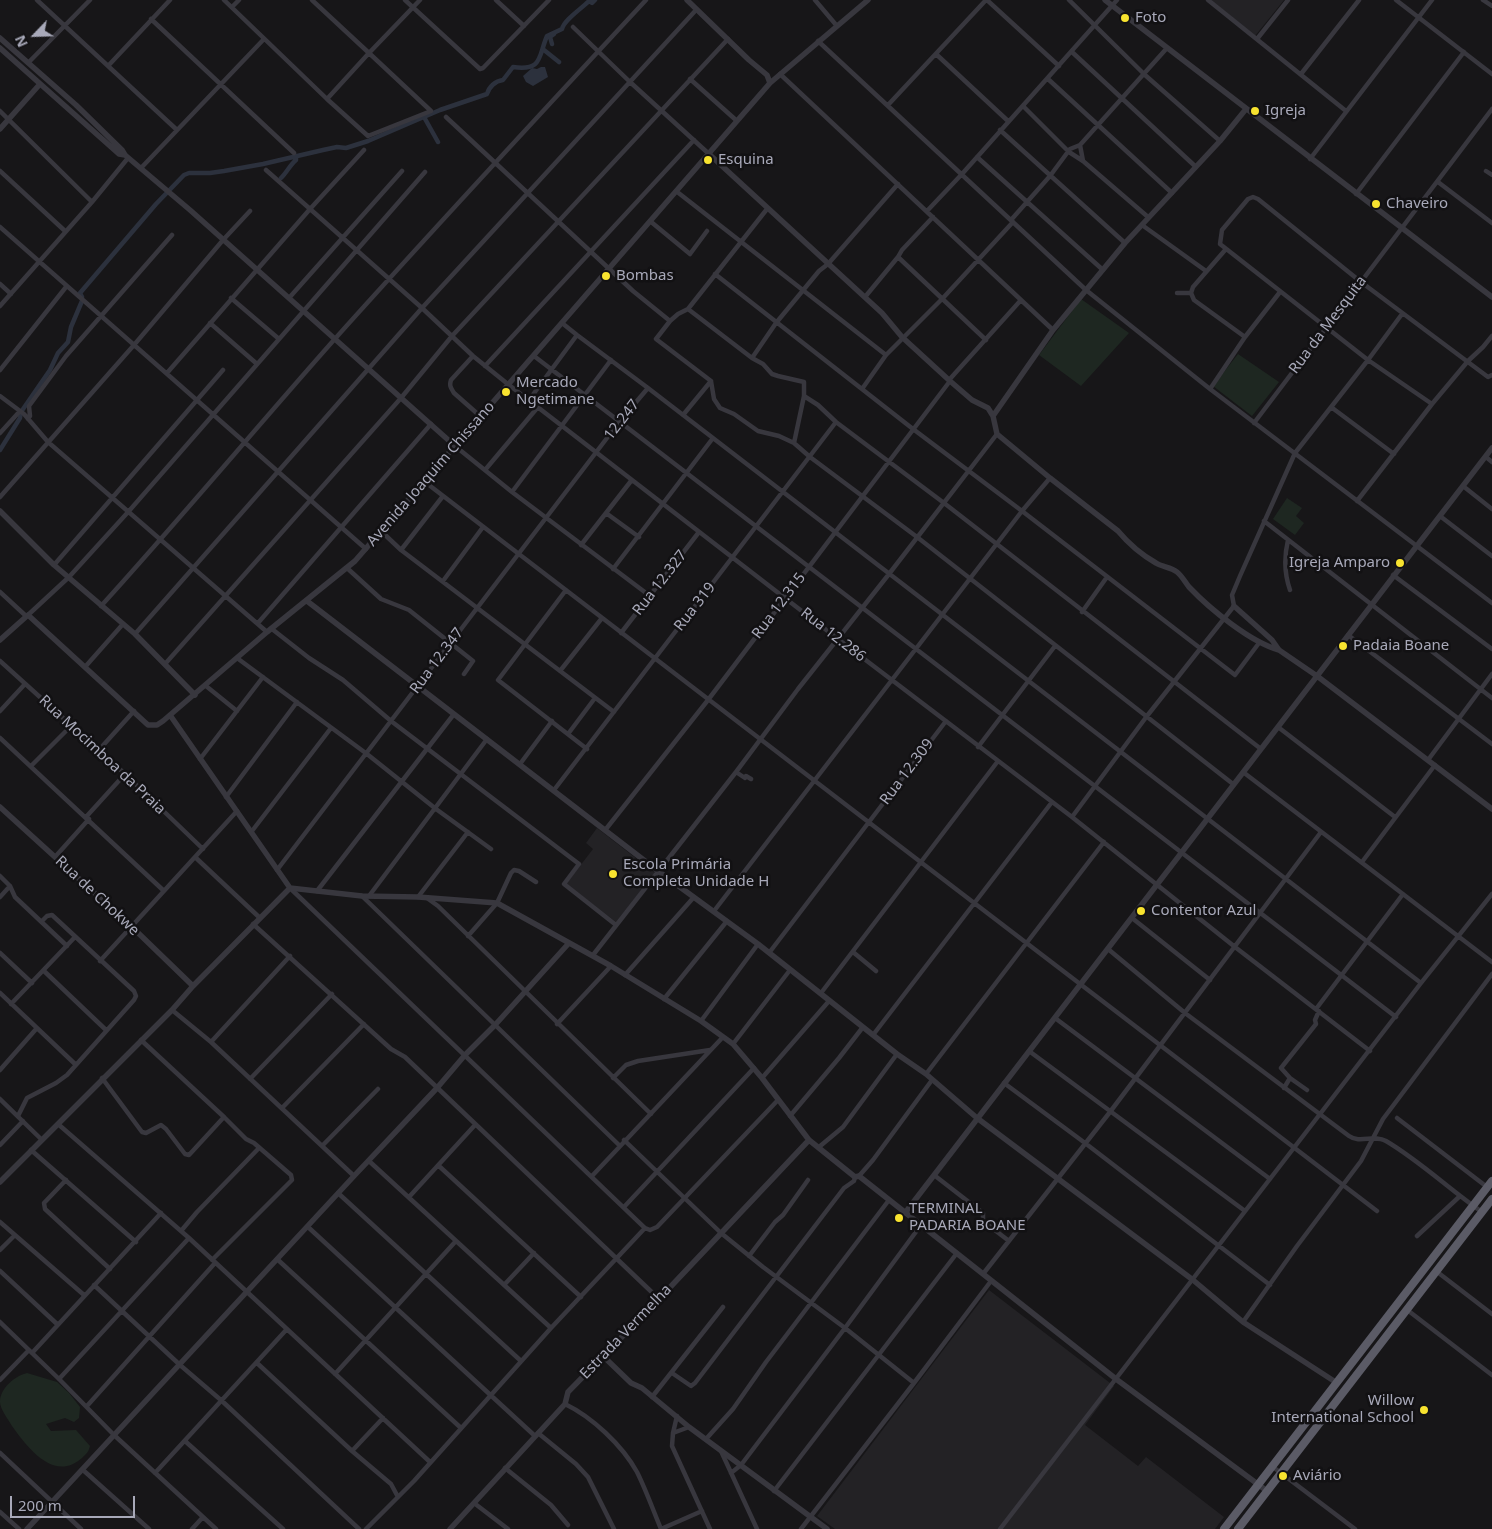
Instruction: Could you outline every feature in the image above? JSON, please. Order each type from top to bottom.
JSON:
[{"type":"highway","points":[[1224,1529],[1490,1184]]},
{"type":"highway","points":[[1238,1529],[1492,1199]]},
{"type":"street","points":[[37,0],[177,130]]},
{"type":"street","points":[[28,63],[90,0]]},
{"type":"street","points":[[108,66],[170,0]]},
{"type":"street","points":[[224,0],[368,136],[431,111],[312,0]]},
{"type":"street","points":[[232,7],[238,0]]},
{"type":"street","points":[[404,0],[480,69],[549,0]]},
{"type":"street","points":[[327,98],[420,0]]},
{"type":"street","points":[[496,0],[524,26]]},
{"type":"street","points":[[101,606],[161,540],[335,339],[646,0]]},
{"type":"street","points":[[686,0],[767,75],[770,83]]},
{"type":"street","points":[[815,0],[837,26]]},
{"type":"street","name":"Avenida Joaquim Chissano","points":[[134,711],[148,725],[154,726],[206,686],[269,631],[347,568],[382,532],[480,416],[509,385],[770,83],[868,0]]},
{"type":"street","points":[[888,105],[987,0],[1059,66]]},
{"type":"street","points":[[1069,0],[1145,74],[1220,141]]},
{"type":"street","points":[[1105,0],[1492,297]]},
{"type":"street","points":[[927,211],[1118,0]]},
{"type":"street","points":[[1208,0],[1346,111]]},
{"type":"street","points":[[1257,39],[1288,0]]},
{"type":"street","points":[[1301,74],[1359,0]]},
{"type":"street","points":[[1396,0],[1492,74]]},
{"type":"street","points":[[1310,159],[1432,0]]},
{"type":"street","points":[[1484,0],[1492,6]]},
{"type":"street","points":[[135,634],[422,308],[696,10]]},
{"type":"street","points":[[151,19],[294,153]]},
{"type":"street","points":[[573,27],[661,112],[882,313],[902,338],[972,400],[988,408],[993,416],[997,434],[1156,563],[1176,571],[1189,587],[1224,618],[1259,643],[1279,650],[1317,676],[1492,809]]},
{"type":"street","points":[[0,38],[76,105],[127,157],[190,210],[455,446],[512,492],[650,596]]},
{"type":"street","points":[[141,168],[264,39]]},
{"type":"street","points":[[164,664],[401,398],[452,336],[728,39]]},
{"type":"street","points":[[818,41],[1086,290],[1254,423],[1492,603]]},
{"type":"street","points":[[0,48],[119,154],[127,157]]},
{"type":"street","points":[[862,389],[886,355],[978,260],[1073,147],[1080,145],[1099,126],[1167,48]]},
{"type":"street","points":[[1072,52],[1121,100],[1196,167]]},
{"type":"street","points":[[1356,194],[1464,52]]},
{"type":"street","points":[[936,54],[1008,121]]},
{"type":"street","points":[[745,55],[769,72],[779,74],[1054,330]]},
{"type":"street","points":[[33,78],[38,72]]},
{"type":"street","points":[[690,79],[737,121]]},
{"type":"street","points":[[1048,79],[1172,193]]},
{"type":"street","points":[[0,129],[40,84]]},
{"type":"street","points":[[71,111],[76,105]]},
{"type":"street","points":[[1023,106],[1069,152],[1084,161],[1148,217]]},
{"type":"street","points":[[993,416],[1054,330],[1086,290],[1125,243],[1220,141],[1246,109]]},
{"type":"street","name":"Rua da Mesquita","points":[[1254,423],[1492,110]]},
{"type":"street","points":[[0,111],[92,202]]},
{"type":"street","points":[[446,117],[590,252],[670,321]]},
{"type":"street","points":[[1000,130],[1125,243]]},
{"type":"street","points":[[486,366],[694,140]]},
{"type":"street","points":[[1080,145],[1084,161]]},
{"type":"street","points":[[167,373],[231,298],[364,150]]},
{"type":"street","points":[[0,306],[92,202],[127,157]]},
{"type":"street","points":[[977,157],[1103,270]]},
{"type":"street","name":"Rua 12.286","points":[[266,170],[422,308],[473,356],[509,385],[978,747],[1072,817],[1235,947],[1370,1051]]},
{"type":"street","points":[[0,171],[65,231]]},
{"type":"street","points":[[289,298],[402,171]]},
{"type":"street","points":[[1486,171],[1492,175]]},
{"type":"street","points":[[0,640],[69,577],[426,172]]},
{"type":"street","points":[[1438,182],[1492,223]]},
{"type":"street","points":[[752,358],[776,323],[819,271],[828,264],[898,184]]},
{"type":"street","points":[[676,191],[886,355]]},
{"type":"street","points":[[1432,404],[1368,360],[1220,244],[1222,230],[1248,199],[1253,197],[1258,199],[1402,314],[1488,377],[1492,375]]},
{"type":"street","points":[[767,209],[688,309],[670,321],[656,339],[712,380],[714,399],[720,408],[734,414],[758,431],[779,436],[794,443],[810,458],[917,537],[1233,784]]},
{"type":"street","points":[[0,497],[250,211]]},
{"type":"street","points":[[865,298],[902,250],[933,217]]},
{"type":"street","points":[[650,221],[690,254],[707,231]]},
{"type":"street","points":[[1142,224],[1206,271]]},
{"type":"street","points":[[0,227],[66,287],[102,316],[366,548]]},
{"type":"street","points":[[28,419],[30,416],[29,406],[66,356],[172,235]]},
{"type":"street","points":[[1226,249],[1206,271],[1191,293],[1194,300],[1245,337]]},
{"type":"street","points":[[898,257],[986,340]]},
{"type":"street","points":[[715,274],[913,429],[1235,675],[1259,643]]},
{"type":"street","points":[[0,284],[11,294]]},
{"type":"street","points":[[0,370],[66,287]]},
{"type":"street","points":[[1210,389],[1245,337],[1280,292]]},
{"type":"street","points":[[1176,294],[1191,293]]},
{"type":"street","points":[[231,298],[279,339]]},
{"type":"street","name":"Rua 12.315","points":[[606,829],[708,700],[889,463],[949,380],[1021,300]]},
{"type":"street","points":[[688,309],[752,358],[764,364],[772,374],[804,382],[804,396],[794,443]]},
{"type":"street","points":[[1279,650],[1272,640],[1234,606],[1232,595],[1295,453],[1402,314]]},
{"type":"street","points":[[210,323],[257,364]]},
{"type":"street","points":[[562,323],[1421,983]]},
{"type":"street","points":[[528,400],[577,335]]},
{"type":"street","points":[[1357,501],[1432,404],[1492,336]]},
{"type":"street","points":[[473,356],[451,380],[450,384],[454,393],[480,416]]},
{"type":"street","points":[[534,356],[1396,1017]]},
{"type":"street","points":[[512,492],[611,360]]},
{"type":"street","points":[[54,565],[224,370]]},
{"type":"street","points":[[683,415],[712,380]]},
{"type":"street","name":"12.247","points":[[597,453],[620,421],[648,388]]},
{"type":"street","points":[[0,396],[20,411],[48,442],[258,623],[343,680],[392,721],[579,864],[564,884],[616,925]]},
{"type":"street","points":[[804,396],[1261,749]]},
{"type":"street","points":[[485,470],[538,407]]},
{"type":"street","points":[[1331,407],[1394,454]]},
{"type":"street","points":[[0,433],[20,411]]},
{"type":"street","name":"Rua 319","points":[[554,790],[836,422]]},
{"type":"street","points":[[258,623],[431,424]]},
{"type":"street","points":[[593,955],[997,434]]},
{"type":"street","points":[[613,569],[713,438]]},
{"type":"street","points":[[905,1212],[1492,448]]},
{"type":"street","name":"Rua 12.347","points":[[277,870],[597,453]]},
{"type":"street","points":[[1486,457],[1492,462]]},
{"type":"street","points":[[714,912],[1022,511],[1050,478]]},
{"type":"street","points":[[581,545],[631,480]]},
{"type":"street","points":[[425,482],[621,632],[759,741],[869,822],[1377,1211]]},
{"type":"street","points":[[1463,486],[1492,509]]},
{"type":"street","points":[[401,550],[443,496]]},
{"type":"street","points":[[0,510],[54,565],[135,634],[195,695]]},
{"type":"street","points":[[606,513],[639,537]]},
{"type":"street","points":[[1440,516],[1492,556]]},
{"type":"street","points":[[1264,521],[1492,698]]},
{"type":"street","points":[[443,581],[483,527]]},
{"type":"street","points":[[382,532],[401,550],[614,712]]},
{"type":"street","name":"Rua 12.327","points":[[621,632],[699,532]]},
{"type":"street","points":[[1288,540],[1285,571],[1290,590]]},
{"type":"street","points":[[347,568],[381,599],[409,610],[473,661],[464,674]]},
{"type":"street","points":[[1394,575],[1492,649]]},
{"type":"street","points":[[1082,612],[1107,577]]},
{"type":"street","points":[[566,590],[498,680],[586,748]]},
{"type":"street","points":[[0,592],[134,711],[98,751]]},
{"type":"street","points":[[307,601],[606,829],[658,871],[758,944],[897,1054],[926,1074],[977,1118],[1193,1280],[1243,1322],[1337,1383]]},
{"type":"street","points":[[1072,817],[1147,716],[1234,606]]},
{"type":"street","points":[[560,671],[602,618]]},
{"type":"street","points":[[85,667],[123,624]]},
{"type":"street","points":[[1348,635],[1492,744]]},
{"type":"street","points":[[978,747],[1027,680],[1055,646]]},
{"type":"street","points":[[237,658],[491,849]]},
{"type":"street","name":"Rua Mocimboa da Praia","points":[[0,661],[125,774],[203,849]]},
{"type":"street","points":[[1428,760],[1492,674]]},
{"type":"street","points":[[200,759],[263,677]]},
{"type":"street","points":[[0,711],[25,684]]},
{"type":"street","points":[[206,686],[237,711]]},
{"type":"street","points":[[568,734],[595,698]]},
{"type":"street","points":[[225,797],[297,702]]},
{"type":"street","points":[[316,891],[403,782],[454,714]]},
{"type":"street","points":[[170,715],[225,797],[252,831],[290,888],[645,1228],[650,1230],[658,1227],[778,1100]]},
{"type":"street","points":[[520,764],[552,721]]},
{"type":"street","name":"Rua 12.309","points":[[769,954],[946,721]]},
{"type":"street","points":[[32,766],[71,726]]},
{"type":"street","points":[[1278,727],[1395,817]]},
{"type":"street","points":[[252,831],[331,728]]},
{"type":"street","points":[[0,738],[88,818],[164,891]]},
{"type":"street","points":[[369,896],[487,739]]},
{"type":"street","points":[[821,993],[998,761]]},
{"type":"street","points":[[1362,862],[1435,765]]},
{"type":"street","points":[[736,772],[745,778],[746,776],[751,779]]},
{"type":"street","points":[[1243,772],[1492,962]]},
{"type":"street","points":[[55,857],[125,774]]},
{"type":"street","points":[[873,1034],[1052,802]]},
{"type":"street","name":"Rua de Chokwe","points":[[1,810],[55,857],[193,986]]},
{"type":"street","points":[[100,961],[237,811]]},
{"type":"street","points":[[418,897],[468,832]]},
{"type":"street","points":[[983,1274],[1110,1112],[1287,880],[1321,832]]},
{"type":"street","points":[[926,1074],[1104,842]]},
{"type":"street","points":[[195,857],[260,918]]},
{"type":"street","points":[[468,936],[497,903],[514,870],[519,871],[536,882]]},
{"type":"street","points":[[0,876],[10,886],[15,897],[67,946]]},
{"type":"street","points":[[0,897],[10,886]]},
{"type":"street","points":[[290,888],[362,896],[426,897],[497,903],[593,955],[701,1021],[733,1044],[762,1078],[809,1140],[905,1212],[1116,1379],[1267,1491]]},
{"type":"street","points":[[0,1182],[172,1010],[193,986],[290,888]]},
{"type":"street","points":[[1307,1090],[1290,1078],[1281,1068],[1316,1024],[1318,1010],[1341,974],[1403,894]]},
{"type":"street","points":[[1000,1529],[1421,983],[1492,894]]},
{"type":"street","points":[[362,896],[620,1145]]},
{"type":"street","points":[[426,897],[438,906],[651,1114]]},
{"type":"street","points":[[625,975],[694,897]]},
{"type":"street","points":[[18,1116],[27,1098],[67,1075],[136,996],[134,991],[52,915],[47,916],[42,921]]},
{"type":"street","points":[[1132,918],[1210,980]]},
{"type":"street","points":[[664,999],[727,922]]},
{"type":"street","points":[[253,924],[391,1048],[405,1058],[659,1299]]},
{"type":"street","points":[[11,1004],[75,937]]},
{"type":"street","points":[[27,1529],[437,1088],[569,942]]},
{"type":"street","points":[[701,1021],[758,944]]},
{"type":"street","points":[[1108,949],[1185,1013],[1352,1139],[1374,1138],[1384,1140],[1482,1212]]},
{"type":"street","points":[[853,952],[876,971]]},
{"type":"street","points":[[0,953],[32,983]]},
{"type":"street","points":[[211,1042],[290,956]]},
{"type":"street","points":[[557,1024],[611,966]]},
{"type":"street","points":[[733,1044],[790,970]]},
{"type":"street","points":[[44,971],[106,1030]]},
{"type":"street","points":[[1243,1322],[1313,1224],[1344,1186],[1367,1153],[1383,1119],[1492,974]]},
{"type":"street","points":[[0,993],[75,1064]]},
{"type":"street","points":[[250,1079],[332,994]]},
{"type":"street","points":[[762,1078],[829,1001]]},
{"type":"street","points":[[172,1010],[211,1042],[354,1176]]},
{"type":"street","points":[[1055,1018],[1270,1179]]},
{"type":"street","points":[[282,1108],[364,1024]]},
{"type":"street","points":[[790,1116],[863,1027]]},
{"type":"street","points":[[0,1070],[37,1028]]},
{"type":"street","points":[[592,1176],[723,1037]]},
{"type":"street","points":[[87,1406],[214,1261],[292,1180],[292,1176],[244,1137],[238,1129],[141,1040]]},
{"type":"street","points":[[614,1078],[626,1065],[638,1061],[711,1050]]},
{"type":"street","points":[[1029,1051],[1245,1211]]},
{"type":"street","points":[[818,1147],[844,1126],[897,1054]]},
{"type":"street","points":[[624,1207],[754,1068]]},
{"type":"street","points":[[102,1078],[142,1132],[146,1133],[161,1125],[186,1155],[189,1155],[224,1117]]},
{"type":"street","points":[[1284,1088],[1290,1078]]},
{"type":"street","points":[[672,1373],[686,1384],[691,1386],[695,1383],[844,1188],[854,1181],[873,1160],[932,1080]]},
{"type":"street","points":[[1004,1083],[1270,1285]]},
{"type":"street","points":[[322,1146],[378,1090]]},
{"type":"street","points":[[0,1099],[42,1140]]},
{"type":"street","points":[[1398,1118],[1490,1184]]},
{"type":"street","points":[[0,1145],[23,1121]]},
{"type":"street","points":[[58,1124],[189,1238],[430,1462]]},
{"type":"street","points":[[410,1198],[475,1125]]},
{"type":"street","points":[[624,1140],[721,1233],[914,1383]]},
{"type":"street","name":"Estrada Vermelha","points":[[450,1529],[564,1404],[568,1392],[809,1140]]},
{"type":"street","points":[[181,1231],[259,1148]]},
{"type":"street","points":[[31,1150],[136,1242]]},
{"type":"street","points":[[369,1161],[455,1242],[551,1328]]},
{"type":"street","points":[[439,1166],[581,1297]]},
{"type":"street","points":[[934,1175],[983,1213],[983,1221],[1008,1241]]},
{"type":"street","points":[[66,1180],[44,1203],[44,1206],[110,1269]]},
{"type":"street","points":[[749,1256],[774,1222],[783,1215],[808,1180]]},
{"type":"street","points":[[338,1194],[521,1362]]},
{"type":"street","points":[[1417,1236],[1460,1196]]},
{"type":"street","points":[[706,1439],[732,1409],[888,1200]]},
{"type":"street","points":[[0,1380],[57,1324],[136,1242],[161,1213]]},
{"type":"street","points":[[0,1222],[84,1295]]},
{"type":"street","points":[[731,1473],[741,1465],[921,1225]]},
{"type":"street","points":[[308,1227],[491,1396],[536,1434],[576,1464],[588,1477],[614,1529]]},
{"type":"street","points":[[366,1529],[398,1497],[551,1328],[645,1228]]},
{"type":"street","points":[[0,1250],[16,1235]]},
{"type":"street","points":[[60,1379],[189,1238]]},
{"type":"street","points":[[335,1374],[455,1242]]},
{"type":"street","points":[[504,1286],[534,1253]]},
{"type":"street","points":[[774,1491],[957,1253]]},
{"type":"street","points":[[276,1259],[461,1428]]},
{"type":"street","points":[[0,1271],[57,1324]]},
{"type":"street","points":[[1436,1271],[1492,1314]]},
{"type":"street","points":[[801,1529],[991,1281]]},
{"type":"street","points":[[94,1285],[148,1337],[222,1401],[359,1529]]},
{"type":"street","points":[[652,1397],[723,1307]]},
{"type":"street","points":[[1406,1309],[1492,1375]]},
{"type":"street","points":[[0,1322],[114,1434],[216,1529]]},
{"type":"street","points":[[155,1473],[287,1329]]},
{"type":"street","points":[[603,1356],[631,1383],[642,1388],[689,1427],[827,1529]]},
{"type":"street","points":[[257,1363],[352,1452],[391,1484],[398,1497]]},
{"type":"street","points":[[564,1404],[579,1411],[602,1429],[622,1453],[636,1472],[661,1529],[702,1512]]},
{"type":"street","points":[[677,1416],[672,1446],[710,1529]]},
{"type":"street","points":[[352,1452],[383,1418]]},
{"type":"street","points":[[673,1433],[689,1427]]},
{"type":"street","points":[[186,1441],[281,1528]]},
{"type":"street","points":[[720,1450],[756,1529]]},
{"type":"street","points":[[0,1452],[81,1529]]},
{"type":"street","points":[[1273,1467],[1355,1529]]},
{"type":"street","points":[[505,1468],[551,1505],[568,1525]]},
{"type":"street","points":[[83,1470],[149,1529]]},
{"type":"street","points":[[474,1503],[508,1529]]},
{"type":"street","points":[[0,1512],[19,1529]]},
{"type":"street","points":[[192,1529],[203,1517]]},
{"type":"shaded area","points":[[1211,0],[1284,0],[1255,36]]},
{"type":"shaded area","points":[[1081,299],[1129,333],[1081,386],[1039,355]]},
{"type":"shaded area","points":[[1238,354],[1279,382],[1252,416],[1213,386]]},
{"type":"shaded area","points":[[1287,498],[1302,508],[1296,516],[1304,523],[1295,535],[1273,519]]},
{"type":"shaded area","name":"Escola Primária Completa Unidade H","points":[[597,828],[655,873],[616,922],[566,884],[593,849],[586,843]]},
{"type":"shaded area","points":[[989,1290],[1114,1386],[1085,1425],[1138,1466],[1146,1457],[1224,1517],[1215,1529],[835,1529],[817,1516]]},
{"type":"shaded area","points":[[27,1373],[57,1382],[80,1407],[79,1418],[74,1422],[65,1418],[46,1424],[51,1431],[76,1430],[90,1446],[88,1452],[72,1465],[61,1466],[52,1464],[33,1452],[12,1426],[0,1405],[5,1387],[13,1380]]},
{"type":"water","points":[[545,67],[548,77],[533,86],[526,82],[523,76],[532,68],[537,69]]},
{"type":"waterway","points":[[82,297],[80,293],[156,204],[184,175],[224,171],[337,147],[346,148],[368,141],[440,110],[487,94],[489,89],[497,82],[503,80],[513,67],[523,68],[535,64],[538,61],[547,36],[562,29],[573,15],[589,1],[592,3],[595,0]]},
{"type":"waterway","points":[[552,44],[550,37],[554,34]]},
{"type":"waterway","points":[[544,50],[559,62]]},
{"type":"waterway","points":[[424,117],[438,142]]},
{"type":"waterway","points":[[281,178],[296,160],[296,156]]},
{"type":"waterway","points":[[0,450],[20,418],[21,412],[50,370],[58,353],[68,342],[71,327],[82,301]]},
{"type":"place","name":"Foto","points":[[1125,18]]},
{"type":"place","name":"Igreja","points":[[1255,111]]},
{"type":"place","name":"Esquina","points":[[708,160]]},
{"type":"place","name":"Chaveiro","points":[[1376,204]]},
{"type":"place","name":"Bombas","points":[[606,276]]},
{"type":"place","name":"Mercado Ngetimane","points":[[506,392]]},
{"type":"place","name":"Igreja Amparo","points":[[1400,563]]},
{"type":"place","name":"Padaia Boane","points":[[1343,646]]},
{"type":"place","name":"Escola Primária Completa Unidade H","points":[[613,874]]},
{"type":"place","name":"Contentor Azul","points":[[1141,911]]},
{"type":"place","name":"TERMINAL PADARIA BOANE","points":[[899,1218]]},
{"type":"place","name":"Willow International School","points":[[1424,1410]]},
{"type":"place","name":"Aviário","points":[[1283,1476]]}]
